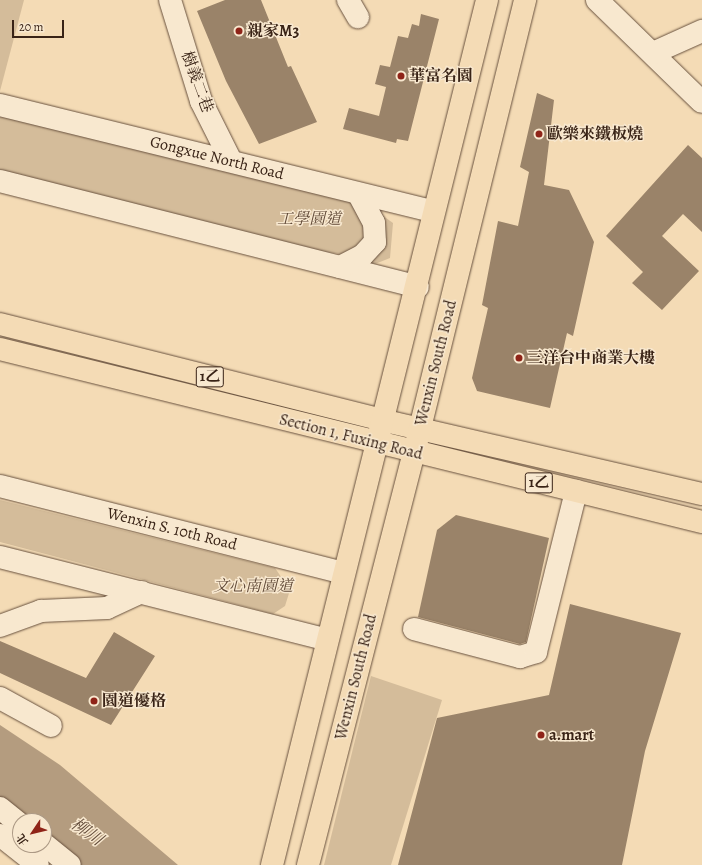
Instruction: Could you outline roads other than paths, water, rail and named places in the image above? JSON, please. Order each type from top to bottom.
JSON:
[{"type":"main road","points":[[272,865],[375,443],[418,287],[433,211],[487,0]]},
{"type":"main road","name":"Wenxin South Road","points":[[308,865],[412,452],[420,428],[525,0]]},
{"type":"main road","name":"Section 1, Fuxing Road","points":[[0,324],[381,420],[702,494]]},
{"type":"main road","name":"Section 1, Fuxing Road","points":[[0,349],[375,443],[702,522]]},
{"type":"street","name":"樹義二巷","points":[[170,0],[201,101],[231,160]]},
{"type":"street","points":[[597,0],[702,102]]},
{"type":"street","points":[[653,53],[702,31]]},
{"type":"street","name":"Gongxue North Road","points":[[0,105],[231,160],[359,195],[433,211]]},
{"type":"street","points":[[0,181],[418,287]]},
{"type":"street","points":[[340,267],[362,256],[375,242],[374,223],[359,195]]},
{"type":"street","name":"Wenxin S. 10th Road","points":[[0,486],[343,573]]},
{"type":"street","points":[[414,629],[520,657],[536,652],[576,491]]},
{"type":"street","points":[[0,556],[328,640]]},
{"type":"street","points":[[0,626],[41,611],[107,608],[142,592]]},
{"type":"street","points":[[0,698],[50,726]]},
{"type":"street","points":[[0,808],[12,818]]},
{"type":"street","points":[[0,835],[38,865]]},
{"type":"street","points":[[52,850],[70,865]]},
{"type":"water","name":"柳川","points":[[0,725],[60,765],[178,865],[79,865],[52,842],[52,813],[16,813],[0,801]]},
{"type":"place","name":"親家M3","points":[[239,31]]},
{"type":"place","name":"華富名園","points":[[401,76]]},
{"type":"place","name":"歐樂來鐵板燒","points":[[539,134]]},
{"type":"place","name":"三洋台中商業大樓","points":[[519,358]]},
{"type":"place","name":"園道優格","points":[[94,701]]},
{"type":"place","name":"a.mart","points":[[541,735]]},
{"type":"park label","name":"工學園道","points":[[309,219]]},
{"type":"park label","name":"文心南園道","points":[[253,586]]}]
